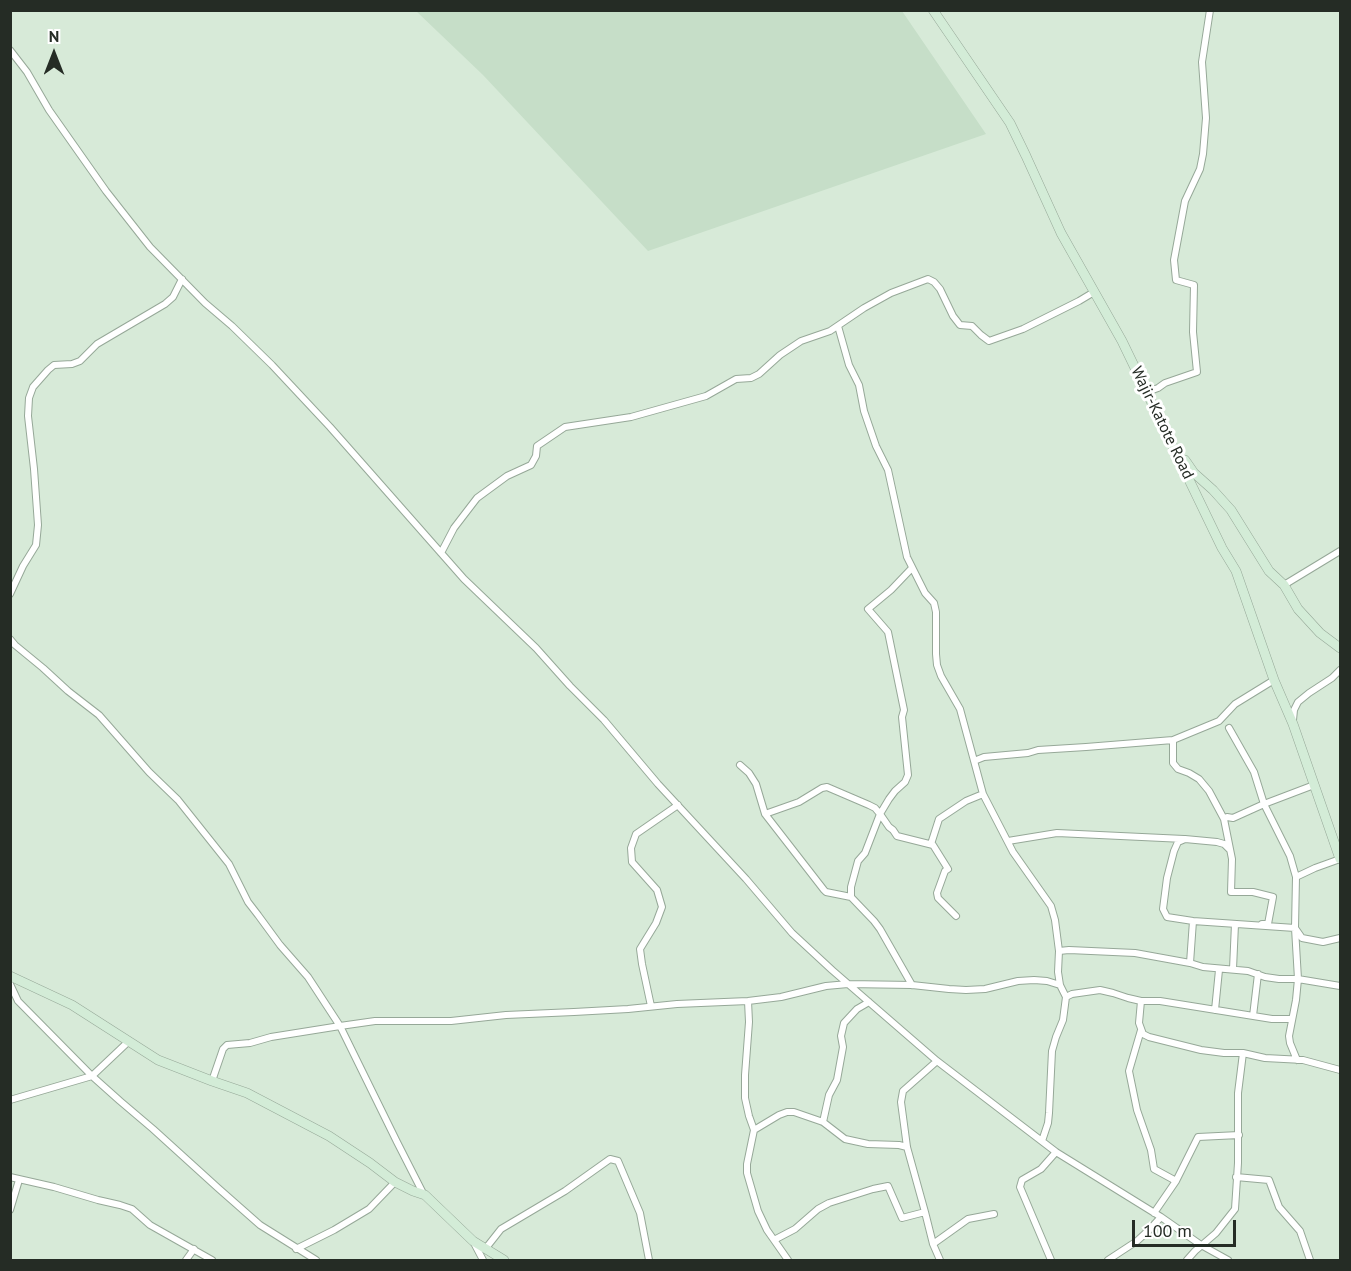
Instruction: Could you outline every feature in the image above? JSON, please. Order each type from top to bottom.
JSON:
[{"type":"street","name":"Wajir-Katote Road","points":[[933,10],[1010,123],[1061,233],[1122,341],[1222,548],[1236,571],[1341,859]]},
{"type":"street","points":[[1147,392],[1197,372],[1192,332],[1194,285],[1176,280],[1174,260],[1185,201],[1200,169],[1203,154],[1206,118],[1202,62],[1210,10]]},
{"type":"street","points":[[10,50],[106,191],[150,247],[205,303],[272,365],[464,579],[536,648],[604,720],[658,784],[746,879],[792,933],[937,1061],[1056,1152],[1228,1260]]},
{"type":"street","points":[[10,594],[36,545],[38,525],[28,416],[29,398],[33,387],[54,365],[80,361],[97,344],[165,304],[173,297],[182,279]]},
{"type":"street","points":[[441,552],[454,528],[477,498],[507,476],[531,465],[536,456],[537,446],[565,427],[631,417],[706,396],[736,379],[751,378],[801,341],[830,331],[891,293],[928,279],[940,289],[960,325],[972,326],[989,341],[1031,325],[1079,302],[1094,292]]},
{"type":"street","points":[[838,326],[849,365],[859,386],[864,411],[876,446],[888,470],[907,557],[926,593],[934,603],[937,665],[960,709],[983,794],[1013,852],[1051,906],[1055,920],[1059,951],[1058,972],[1060,986],[1066,998],[1064,1020],[1052,1051],[1049,1113],[1042,1141]]},
{"type":"street","points":[[1166,430],[1194,472],[1231,510],[1269,571],[1284,585],[1298,609],[1320,633],[1341,648]]},
{"type":"street","points":[[1284,585],[1341,551]]},
{"type":"street","points":[[851,897],[858,861],[865,853],[880,814],[908,775],[902,717],[904,710],[888,632],[868,609],[912,568]]},
{"type":"street","points":[[10,639],[68,691],[99,715],[149,772],[178,800],[229,864],[248,902],[275,939],[308,977],[340,1026],[425,1195],[473,1242],[483,1260]]},
{"type":"street","points":[[1293,724],[1294,710],[1298,702],[1341,670]]},
{"type":"street","points":[[974,761],[984,757],[1038,750],[1173,740],[1219,720],[1235,704],[1274,680]]},
{"type":"street","points":[[1229,728],[1254,772],[1264,804],[1290,856],[1296,877],[1295,928],[1298,979],[1289,1036],[1297,1060]]},
{"type":"street","points":[[1173,740],[1173,763],[1178,769],[1189,772],[1199,780],[1209,791],[1224,819],[1230,850],[1231,892],[1252,892],[1273,897],[1268,924],[1235,924]]},
{"type":"street","points":[[740,765],[756,784],[765,814],[824,890],[851,897],[880,929],[912,985]]},
{"type":"street","points":[[1224,819],[1233,818],[1314,785]]},
{"type":"street","points":[[765,814],[799,802],[827,787],[875,808],[897,836],[933,845],[948,869],[936,892],[938,898],[956,916]]},
{"type":"street","points":[[931,844],[939,819],[966,801],[983,794]]},
{"type":"street","points":[[651,1006],[640,949],[656,923],[662,907],[657,890],[632,862],[631,849],[636,834],[678,805]]},
{"type":"street","points":[[1008,841],[1057,833],[1217,842],[1224,844],[1230,850]]},
{"type":"street","points":[[1185,839],[1178,842],[1167,878],[1163,909],[1167,917],[1295,928]]},
{"type":"street","points":[[1296,877],[1341,859]]},
{"type":"street","points":[[1190,963],[1193,921]]},
{"type":"street","points":[[1233,969],[1235,924]]},
{"type":"street","points":[[1295,928],[1302,938],[1323,942],[1341,938]]},
{"type":"street","points":[[1059,951],[1135,953],[1219,970],[1233,969],[1265,977],[1298,979],[1341,986]]},
{"type":"street","points":[[1215,1010],[1219,970]]},
{"type":"street","points":[[1254,1016],[1258,974]]},
{"type":"street","points":[[10,976],[72,1005],[158,1060],[212,1082],[247,1093],[329,1136],[395,1182],[425,1195]]},
{"type":"street","points":[[212,1082],[223,1049],[227,1046],[375,1021],[451,1021],[506,1015],[748,1001],[781,997],[826,986],[849,984],[912,985],[966,990],[1034,980],[1047,981],[1060,986]]},
{"type":"street","points":[[10,984],[18,1001],[92,1076],[260,1225],[316,1260]]},
{"type":"street","points":[[1066,998],[1072,994],[1100,990],[1141,1001],[1160,1000],[1272,1019],[1291,1019]]},
{"type":"street","points":[[748,1001],[745,1098],[754,1130],[747,1173],[758,1211],[767,1230],[788,1260]]},
{"type":"street","points":[[1141,1001],[1139,1023],[1143,1034],[1149,1037],[1201,1050],[1297,1060],[1341,1070]]},
{"type":"street","points":[[823,1122],[830,1095],[837,1080],[843,1047],[841,1036],[844,1023],[857,1009],[869,1002]]},
{"type":"street","points":[[1141,1029],[1129,1071],[1137,1110],[1154,1169],[1176,1181]]},
{"type":"street","points":[[10,1100],[92,1076],[129,1041]]},
{"type":"street","points":[[1187,1260],[1216,1233],[1235,1209],[1239,1135],[1238,1094],[1243,1053]]},
{"type":"street","points":[[937,1061],[903,1091],[901,1102],[907,1147],[933,1244],[940,1260]]},
{"type":"street","points":[[754,1130],[787,1112],[823,1122],[845,1139],[868,1144],[907,1147]]},
{"type":"street","points":[[1154,1213],[1176,1181],[1198,1137],[1239,1135]]},
{"type":"street","points":[[1051,1260],[1020,1187],[1022,1180],[1041,1169],[1056,1152]]},
{"type":"street","points":[[486,1248],[501,1229],[565,1191],[610,1159],[618,1161],[640,1213],[649,1260]]},
{"type":"street","points":[[10,1177],[54,1186],[132,1209],[150,1225],[212,1260]]},
{"type":"street","points":[[1236,1177],[1269,1180],[1278,1207],[1300,1231],[1310,1260]]},
{"type":"street","points":[[10,1210],[20,1180]]},
{"type":"street","points":[[296,1249],[369,1209],[395,1182]]},
{"type":"street","points":[[774,1240],[795,1229],[818,1209],[829,1203],[888,1186],[902,1218],[926,1212]]},
{"type":"street","points":[[933,1244],[968,1219],[994,1214]]},
{"type":"street","points":[[1108,1260],[1137,1241],[1161,1217]]},
{"type":"street","points":[[473,1242],[504,1260]]},
{"type":"street","points":[[186,1260],[194,1250]]},
{"type":"shaded area","points":[[416,11],[902,11],[986,134],[648,251],[483,75]]}]
